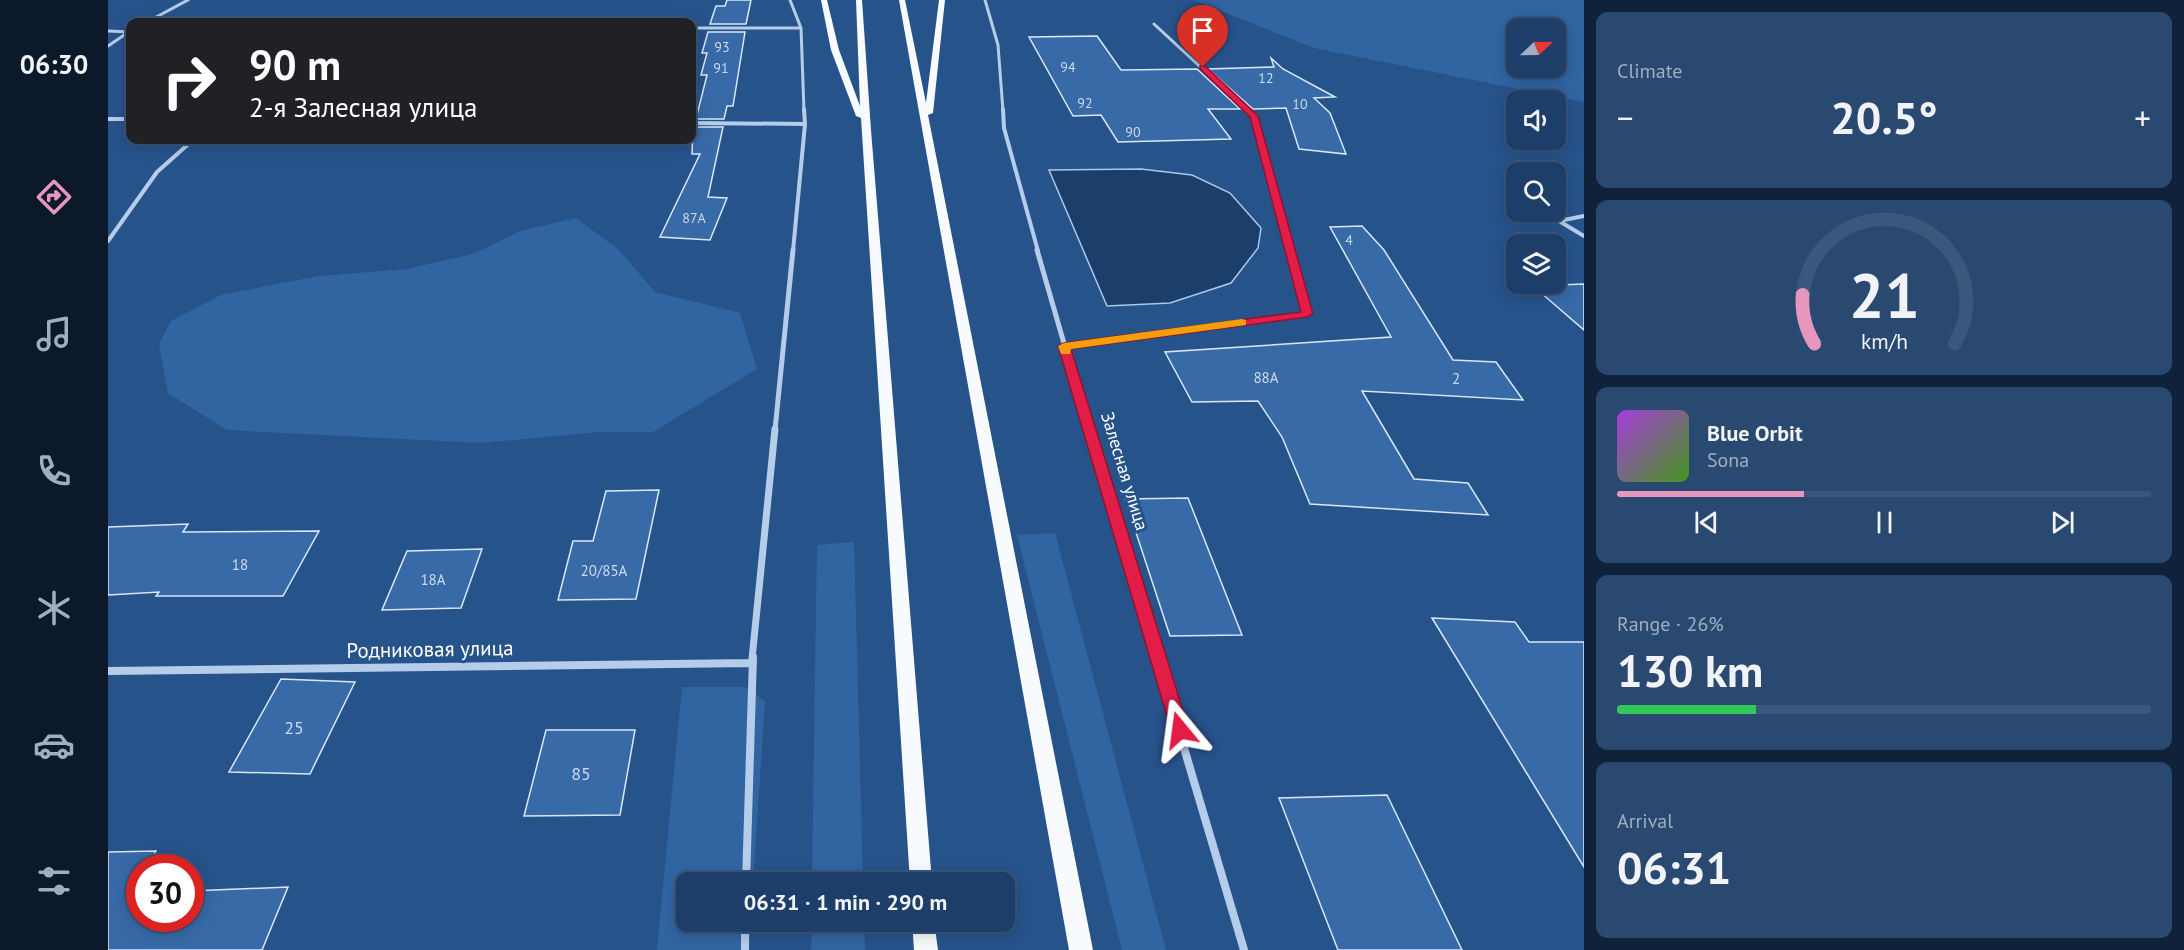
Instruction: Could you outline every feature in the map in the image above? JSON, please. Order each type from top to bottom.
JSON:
[{"type":"main road","points":[[824,0],[835,50],[866,130]]},
{"type":"main road","points":[[859,0],[866,130],[920,872]]},
{"type":"main road","points":[[902,0],[1081,950]]},
{"type":"main road","points":[[927,128],[942,0]]},
{"type":"main road","points":[[925,932],[926,950]]},
{"type":"street","points":[[154,18],[188,0]]},
{"type":"street","points":[[746,872],[752,663],[805,124],[801,28],[790,0]]},
{"type":"street","name":"Залесная улица","points":[[985,0],[998,45],[1004,128],[1064,346],[1244,950]]},
{"type":"street","points":[[1064,346],[1307,314],[1254,116],[1154,24]]},
{"type":"street","points":[[696,28],[801,28]]},
{"type":"street","points":[[108,31],[126,32]]},
{"type":"street","points":[[108,46],[126,35]]},
{"type":"street","points":[[108,119],[126,119]]},
{"type":"street","points":[[696,123],[805,124]]},
{"type":"street","points":[[108,241],[157,172],[188,144]]},
{"type":"street","points":[[1584,216],[1559,221],[1584,236]]},
{"type":"street","name":"Родниковая улица","points":[[108,671],[752,663]]},
{"type":"street","points":[[745,932],[745,950]]},
{"type":"shaded area","points":[[1194,0],[1584,0],[1584,102],[1566,98],[1566,90],[1524,90],[1314,48]]},
{"type":"shaded area","points":[[1141,169],[1192,175],[1230,193],[1261,228],[1258,248],[1231,283],[1170,303],[1107,306],[1049,170]]},
{"type":"shaded area","points":[[576,218],[619,250],[655,292],[740,313],[757,369],[653,432],[599,432],[481,443],[227,430],[168,393],[159,344],[171,321],[221,295],[319,276],[407,269],[473,254],[521,231]]},
{"type":"shaded area","points":[[1055,533],[1166,950],[1122,950],[1017,535]]},
{"type":"shaded area","points":[[854,542],[863,872],[812,872],[817,545]]},
{"type":"shaded area","points":[[682,687],[744,687],[765,701],[754,872],[676,872],[676,932],[750,932],[749,950],[657,950]]},
{"type":"shaded area","points":[[812,932],[864,932],[865,950],[811,950]]},
{"type":"building","points":[[727,0],[751,0],[746,24],[710,24],[716,6],[725,6]]},
{"type":"building","points":[[708,32],[745,32],[733,106],[727,106],[724,119],[696,119],[707,75],[701,75],[707,53],[702,53]]},
{"type":"building","points":[[1097,36],[1121,70],[1197,69],[1240,109],[1208,109],[1231,139],[1118,142],[1101,115],[1073,116],[1029,37]]},
{"type":"building","points":[[1271,58],[1283,69],[1335,97],[1314,98],[1330,113],[1346,154],[1299,149],[1286,108],[1253,109],[1208,69],[1274,67]]},
{"type":"building","points":[[696,127],[723,127],[708,197],[727,198],[710,240],[660,237],[700,154],[692,154],[692,144],[696,144]]},
{"type":"building","points":[[1362,226],[1384,250],[1453,360],[1496,362],[1523,400],[1362,391],[1414,479],[1468,483],[1488,515],[1310,504],[1282,437],[1258,401],[1192,402],[1165,352],[1391,337],[1330,227]]},
{"type":"building","points":[[1584,284],[1584,330],[1542,294],[1566,294],[1566,285]]},
{"type":"building","points":[[659,490],[636,599],[558,600],[573,541],[593,541],[606,491]]},
{"type":"building","points":[[1188,498],[1242,635],[1170,636],[1125,499]]},
{"type":"building","points":[[188,524],[183,532],[319,531],[283,596],[156,596],[159,592],[108,595],[108,527]]},
{"type":"building","points":[[482,549],[461,608],[382,610],[407,551]]},
{"type":"building","points":[[1432,618],[1515,622],[1529,642],[1584,642],[1584,867]]},
{"type":"building","points":[[281,679],[355,682],[310,774],[229,772]]},
{"type":"building","points":[[546,730],[635,730],[620,815],[524,816]]},
{"type":"building","points":[[1387,795],[1462,950],[1338,950],[1279,798]]},
{"type":"building","points":[[156,851],[154,854],[126,854],[126,932],[204,932],[204,890],[288,887],[262,950],[108,950],[108,852]]},
{"type":"slow traffic","points":[[1066,351],[1064,346],[1242,323]]},
{"type":"route","points":[[1180,730],[1064,346],[1307,314],[1254,116],[1203,67]]}]
